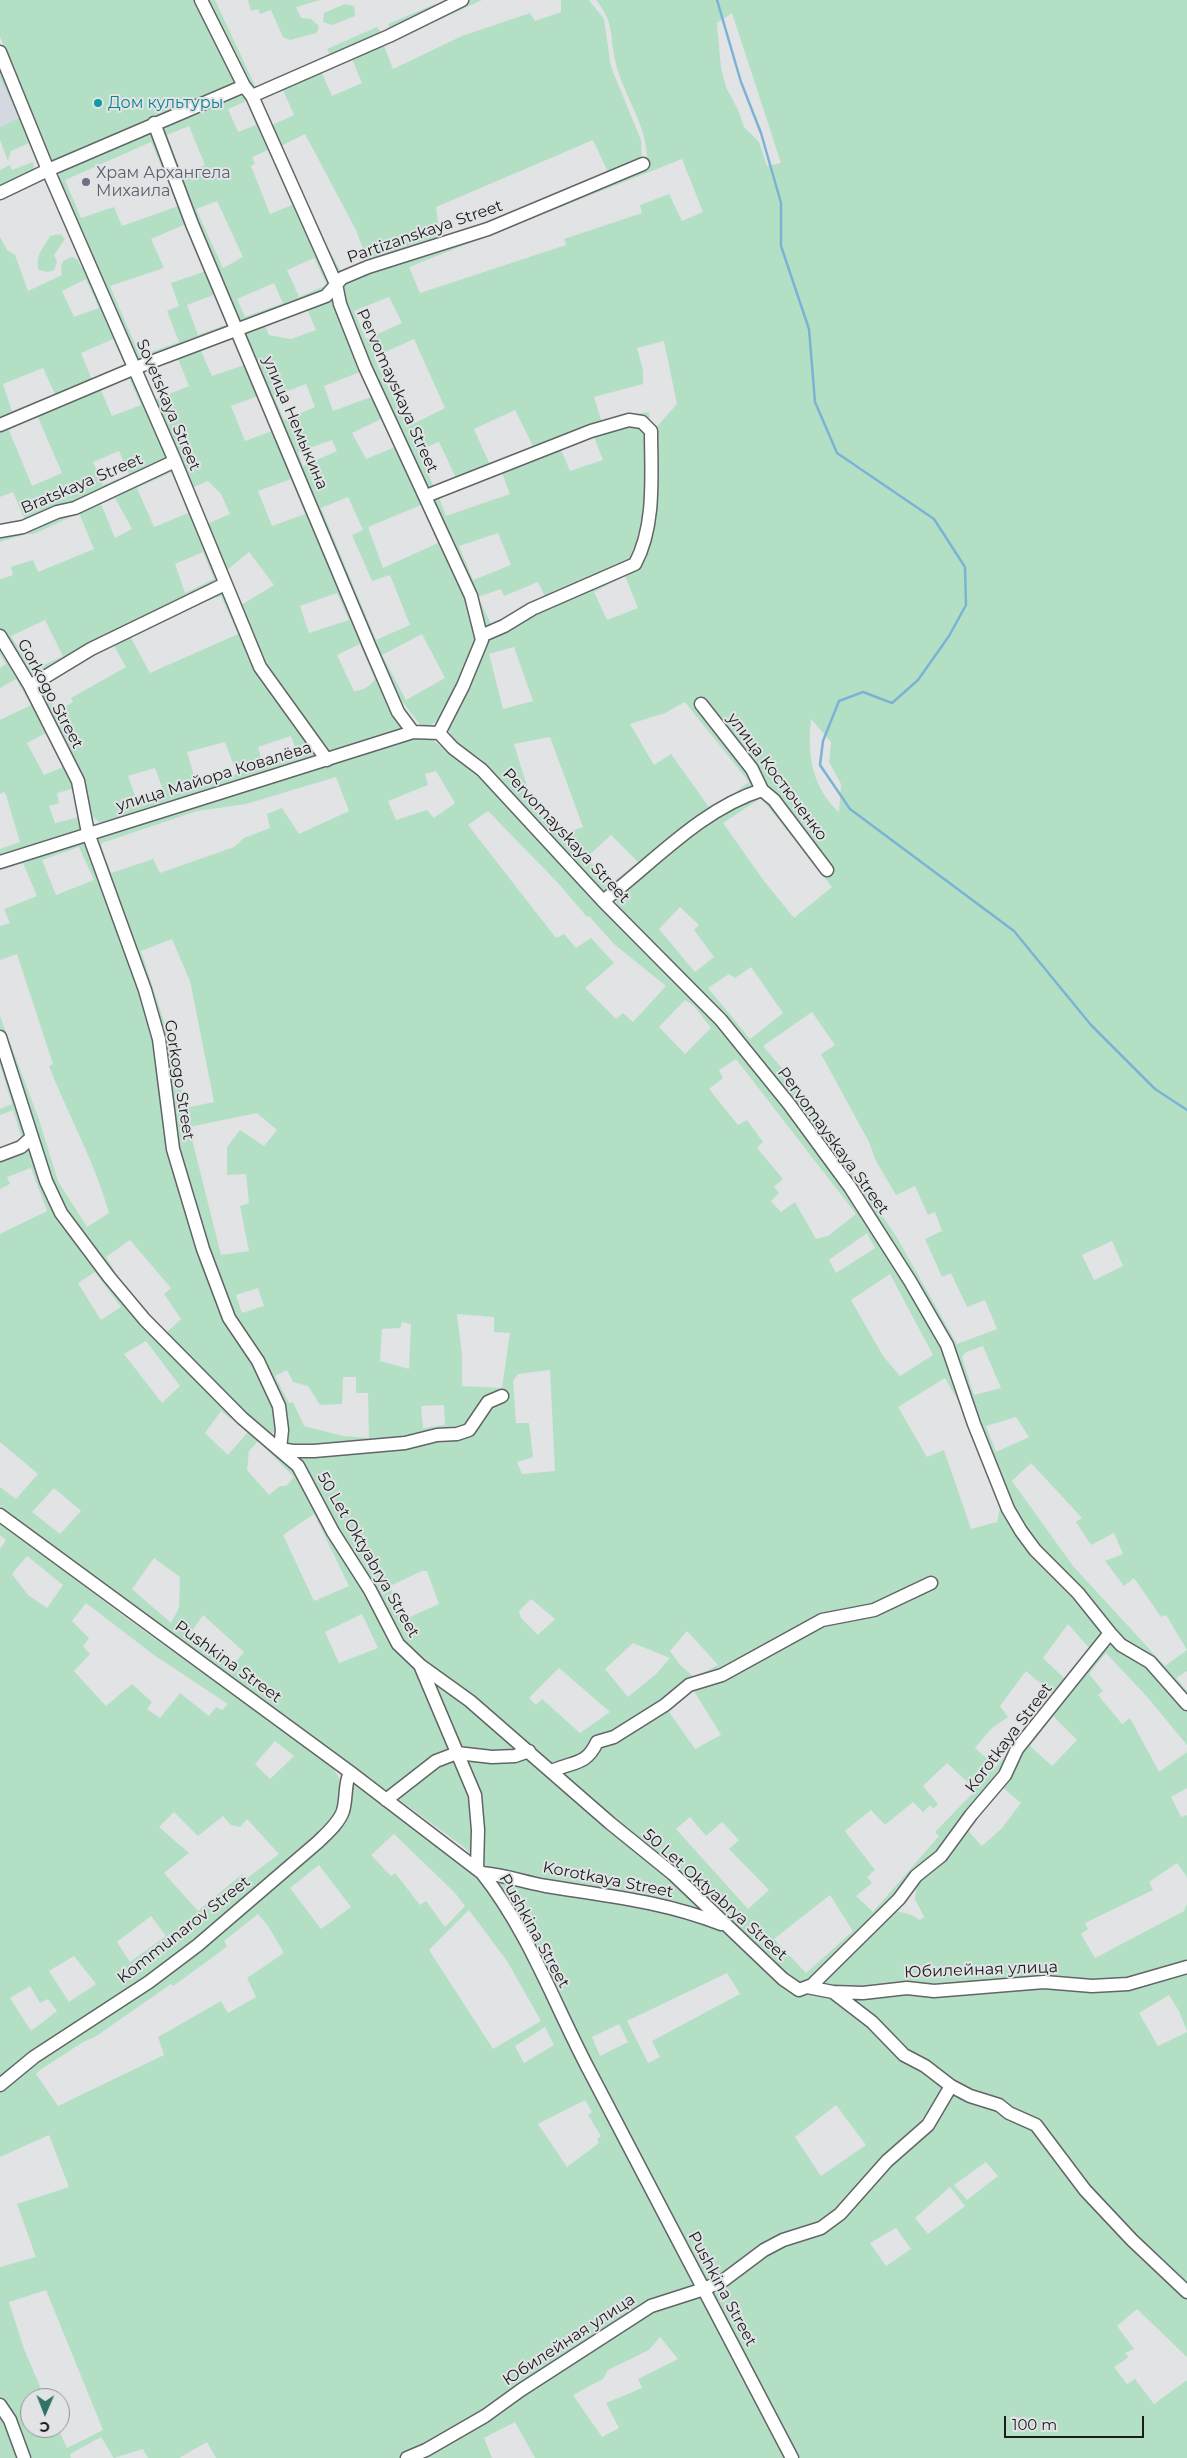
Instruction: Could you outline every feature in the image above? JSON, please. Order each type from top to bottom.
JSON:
[{"type":"street","name":"Pervomayskaya Street","points":[[201,0],[244,86],[252,96],[336,284],[340,304],[365,366],[471,596],[482,640],[464,686],[439,733],[453,748],[482,770],[603,901],[721,1020],[789,1104],[850,1187],[947,1345],[974,1424],[1008,1509],[1035,1550],[1078,1594],[1121,1645],[1150,1662],[1187,1704]]},
{"type":"street","points":[[252,96],[389,36],[462,0]]},
{"type":"street","name":"Sovetskaya Street","points":[[0,52],[48,170],[175,461],[260,667],[327,760]]},
{"type":"street","points":[[0,193],[48,170],[244,86]]},
{"type":"street","name":"улица Немыкина","points":[[154,124],[192,224],[369,645],[398,712],[413,732]]},
{"type":"street","name":"Partizanskaya Street","points":[[0,425],[135,368],[326,296],[342,278],[368,267],[488,230],[643,164]]},
{"type":"street","name":"Pervomayskaya Street","points":[[426,496],[591,431],[629,420],[642,422],[651,431],[650,512],[646,539],[635,564],[532,610],[504,626],[481,636]]},
{"type":"street","name":"Bratskaya Street","points":[[0,532],[23,528],[57,512],[75,508],[175,461]]},
{"type":"street","points":[[30,686],[91,650],[225,584]]},
{"type":"street","name":"Gorkogo Street","points":[[0,636],[30,686],[78,781],[88,833],[145,990],[159,1039],[173,1149],[203,1249],[229,1318],[258,1361],[279,1406],[282,1430],[280,1449]]},
{"type":"street","name":"улица Костюченко","points":[[700,704],[752,769],[762,790],[774,800],[827,870]]},
{"type":"street","name":"улица Майора Ковалёва","points":[[0,862],[413,732],[439,733]]},
{"type":"street","points":[[603,901],[660,853],[708,818],[738,799],[762,790]]},
{"type":"street","name":"50 Let Oktyabrya Street","points":[[0,1037],[46,1181],[61,1212],[109,1277],[145,1320],[242,1418],[298,1466],[334,1532],[370,1590],[398,1644],[420,1665],[470,1701],[610,1823],[673,1874],[783,1979],[799,1990],[807,1987],[833,1992],[872,2022],[904,2055],[926,2066],[951,2086],[970,2096],[999,2105],[1036,2125],[1086,2190],[1132,2240],[1187,2292]]},
{"type":"street","points":[[0,1155],[21,1147],[32,1137]]},
{"type":"street","name":"50 Let Oktyabrya Street","points":[[280,1449],[293,1452],[405,1444],[437,1435],[458,1434],[469,1430],[488,1402],[502,1396]]},
{"type":"street","name":"Pushkina Street","points":[[0,1515],[350,1772],[480,1871],[494,1888],[521,1934],[589,2071],[792,2458]]},
{"type":"street","points":[[552,1771],[562,1766],[583,1761],[592,1752],[597,1742],[614,1737],[664,1705],[690,1685],[722,1675],[822,1620],[874,1610],[931,1583]]},
{"type":"street","name":"Korotkaya Street","points":[[807,1987],[812,1985],[899,1899],[916,1876],[941,1856],[971,1815],[1005,1775],[1017,1749],[1110,1633]]},
{"type":"street","points":[[420,1665],[475,1795],[480,1871]]},
{"type":"street","points":[[386,1800],[436,1761],[457,1753],[492,1758],[515,1756],[529,1751]]},
{"type":"street","name":"Kommunarov Street","points":[[0,2085],[34,2057],[149,1982],[198,1945],[318,1842],[335,1825],[343,1810],[345,1782],[350,1772]]},
{"type":"street","name":"Korotkaya Street","points":[[480,1871],[506,1875],[543,1886],[649,1902],[696,1914],[727,1926]]},
{"type":"street","name":"Юбилейная улица","points":[[833,1992],[863,1993],[907,1988],[934,1992],[1044,1982],[1092,1986],[1128,1984],[1187,1967]]},
{"type":"street","name":"Юбилейная улица","points":[[408,2458],[426,2450],[485,2416],[652,2306],[704,2289],[724,2280],[764,2250],[783,2240],[821,2228],[840,2214],[887,2161],[928,2125],[951,2086]]},
{"type":"street","points":[[0,2406],[10,2420],[24,2458]]},
{"type":"shaded area","points":[[0,74],[19,119],[0,127]]},
{"type":"green space","points":[[0,0],[197,0],[223,60],[235,78],[233,85],[53,162],[0,37]]},
{"type":"green space","points":[[203,0],[215,0],[257,90],[252,92]]},
{"type":"green space","points":[[248,0],[320,0],[296,7],[301,18],[311,19],[319,26],[317,33],[290,40],[283,37],[271,10],[260,14],[258,9],[251,11]]},
{"type":"green space","points":[[467,0],[482,0],[384,46],[393,69],[462,36],[530,13],[535,21],[561,12],[561,0],[589,0],[604,19],[611,67],[641,140],[642,162],[479,230],[343,274],[338,273],[256,96]],"holes":[[[352,59],[362,83],[332,96],[321,71]],[[282,88],[294,115],[272,125],[260,97]],[[305,134],[356,230],[368,262],[341,272],[325,242],[281,146]],[[593,140],[608,172],[465,230],[440,237],[436,207]]]},
{"type":"green space","points":[[596,0],[1187,0],[1187,1650],[1187,1671],[1176,1678],[1187,1691],[1187,1700],[1149,1658],[1122,1643],[1077,1587],[1036,1546],[1021,1527],[984,1441],[952,1349],[877,1221],[847,1176],[740,1037],[693,983],[617,906],[616,897],[685,837],[723,810],[739,801],[754,796],[761,796],[768,800],[826,876],[831,871],[785,807],[764,787],[748,791],[728,801],[684,831],[610,893],[605,893],[544,831],[481,759],[458,745],[452,738],[448,728],[474,677],[484,651],[485,636],[506,627],[533,611],[612,578],[636,565],[642,559],[652,512],[654,430],[677,404],[664,341],[637,348],[643,370],[643,384],[594,397],[602,423],[619,416],[649,412],[650,423],[643,418],[630,418],[594,428],[433,489],[425,484],[354,330],[342,284],[359,274],[484,233],[636,173],[647,166],[644,138],[620,77],[614,55],[611,31],[607,17]],"holes":[[[732,13],[781,163],[767,166],[759,142],[744,127],[739,112],[726,87],[721,68],[717,23]],[[682,159],[703,212],[682,221],[669,194],[640,205],[642,213],[564,239],[566,245],[420,293],[409,267]],[[389,297],[402,323],[366,339],[354,311]],[[414,339],[445,408],[407,427],[374,357]],[[515,410],[534,448],[490,465],[474,429]],[[439,442],[456,478],[434,487],[417,451]],[[625,576],[638,608],[607,620],[594,592]],[[514,647],[533,701],[503,709],[489,654]],[[685,702],[749,782],[711,810],[671,754],[654,765],[630,724],[665,713]],[[811,719],[831,742],[829,762],[841,784],[839,812],[830,803],[817,781],[811,757]],[[550,737],[583,827],[561,835],[534,809],[514,744]],[[761,798],[832,887],[794,918],[764,881],[723,823]],[[611,835],[638,862],[612,883],[586,858]],[[680,907],[699,925],[694,930],[714,957],[695,972],[659,929]],[[751,967],[783,1013],[750,1039],[708,988],[729,974],[735,978]],[[812,1012],[835,1045],[821,1054],[869,1142],[876,1161],[896,1195],[915,1186],[928,1215],[935,1212],[942,1231],[925,1239],[942,1277],[951,1273],[967,1307],[985,1300],[997,1329],[957,1344],[896,1236],[786,1073],[763,1046]],[[1112,1241],[1123,1266],[1094,1280],[1082,1255]],[[983,1346],[1001,1388],[974,1395],[962,1357],[966,1352]],[[1016,1417],[1029,1437],[996,1452],[986,1426]],[[1031,1463],[1082,1518],[1076,1522],[1091,1545],[1114,1533],[1123,1554],[1105,1561],[1124,1586],[1134,1578],[1161,1617],[1166,1615],[1187,1650],[1165,1666],[1073,1566],[1012,1481]]]},
{"type":"green space","points":[[345,4],[354,6],[355,16],[332,25],[323,22],[324,13]]},
{"type":"green space","points":[[435,4],[438,11],[392,33],[388,24]]},
{"type":"green space","points":[[377,27],[384,36],[332,58],[327,49]]},
{"type":"green space","points":[[0,55],[38,141],[32,148],[29,143],[11,151],[8,161],[0,140],[0,127],[19,118],[0,78]]},
{"type":"green space","points":[[234,95],[249,98],[331,281],[328,290],[244,323],[240,321],[227,297],[169,156],[163,126]],"holes":[[[246,101],[256,125],[238,132],[228,109]],[[189,126],[205,165],[182,174],[167,135]],[[268,150],[292,205],[270,214],[251,166],[255,164],[252,157]],[[217,201],[243,257],[223,268],[196,209]],[[314,258],[327,285],[299,297],[287,270]],[[274,283],[283,303],[245,317],[237,299]]]},
{"type":"green space","points":[[148,131],[155,133],[234,329],[136,365],[58,182],[60,170]],"holes":[[[151,142],[178,206],[122,226],[114,207],[81,218],[65,180]],[[186,224],[206,271],[171,283],[179,306],[167,311],[179,342],[140,356],[110,286],[164,268],[151,239]],[[216,294],[228,324],[198,335],[187,305]]]},
{"type":"green space","points":[[33,162],[34,170],[0,187],[0,170],[10,165],[12,170]]},
{"type":"green space","points":[[61,234],[65,239],[54,255],[57,262],[54,270],[48,272],[39,270],[39,256],[50,236]]},
{"type":"green space","points":[[0,237],[7,250],[15,255],[28,291],[62,275],[61,267],[63,261],[72,257],[77,259],[81,267],[86,265],[131,368],[0,423]],"holes":[[[86,279],[99,308],[74,317],[62,291]],[[113,339],[125,366],[92,380],[81,353]],[[43,368],[55,394],[12,411],[3,384]]]},
{"type":"green space","points":[[332,295],[473,612],[479,633],[443,717],[431,725],[421,726],[400,699],[373,644],[242,332]],"holes":[[[307,309],[316,330],[291,339],[269,335],[265,326]],[[360,372],[371,397],[333,411],[324,386]],[[306,384],[315,407],[284,420],[274,396]],[[381,419],[395,447],[366,459],[352,433]],[[332,440],[337,451],[303,466],[298,452]],[[348,497],[363,530],[352,535],[372,581],[390,575],[410,625],[376,640],[321,508]],[[421,505],[438,543],[383,568],[368,527]],[[422,634],[445,678],[406,700],[382,655]]]},
{"type":"green space","points":[[236,334],[355,631],[403,728],[398,732],[333,754],[326,753],[261,663],[138,371]],"holes":[[[234,338],[244,365],[212,376],[201,351]],[[178,359],[189,386],[154,400],[144,372]],[[258,396],[272,431],[245,441],[231,406]],[[291,479],[305,514],[272,526],[258,491]],[[208,481],[221,494],[230,514],[207,524],[192,488]],[[249,552],[274,585],[241,605],[226,571]],[[337,593],[349,620],[309,633],[300,606]],[[360,644],[375,679],[366,688],[354,691],[337,655]]]},
{"type":"green space","points":[[133,372],[168,460],[100,496],[25,520],[13,492],[0,497],[0,427]],"holes":[[[128,376],[141,405],[112,416],[100,388]],[[37,415],[62,473],[32,486],[8,428]],[[119,451],[129,474],[103,485],[93,462]]]},
{"type":"green space","points":[[630,422],[642,424],[648,431],[648,517],[640,549],[633,563],[531,609],[502,626],[482,633],[468,581],[436,512],[432,497],[570,441]],"holes":[[[593,435],[603,460],[570,471],[560,447]],[[502,473],[510,494],[446,516],[439,497]],[[498,533],[511,565],[473,580],[459,546]],[[538,582],[546,599],[491,624],[478,597],[501,589],[504,596]]]},
{"type":"green space","points":[[173,464],[222,583],[31,683],[0,632],[0,579],[13,575],[11,567],[33,560],[38,572],[94,549],[79,513],[34,534],[26,534],[0,542],[0,534]],"holes":[[[172,472],[188,513],[154,527],[137,488]],[[115,498],[132,529],[115,538],[101,504]],[[203,552],[214,579],[185,593],[175,564]],[[45,620],[63,656],[33,670],[11,636]]]},
{"type":"green space","points":[[223,587],[251,651],[321,755],[104,823],[99,822],[93,817],[84,792],[34,688],[92,652]],"holes":[[[221,596],[238,634],[150,673],[130,636],[190,607]],[[113,644],[126,667],[71,698],[73,702],[56,712],[44,686]],[[291,736],[298,755],[263,766],[258,747]],[[225,742],[237,774],[197,786],[187,752]],[[155,768],[165,795],[138,804],[128,776]]]},
{"type":"green space","points":[[0,645],[38,708],[69,774],[84,821],[81,829],[72,834],[0,857],[0,849],[20,842],[6,795],[4,792],[0,794],[0,720],[31,705],[16,679],[0,688],[0,668],[6,664],[0,654]],"holes":[[[46,733],[63,767],[44,775],[27,743]],[[72,789],[80,817],[55,823],[49,806],[59,803],[57,793]]]},
{"type":"green space","points":[[406,738],[430,738],[492,788],[727,1034],[852,1195],[944,1349],[1004,1506],[1098,1624],[1101,1634],[1098,1644],[943,1849],[897,1890],[886,1908],[920,1920],[924,1917],[915,1899],[917,1883],[1022,1748],[1105,1648],[1112,1644],[1144,1664],[1159,1676],[1187,1711],[1187,1745],[1149,1699],[1106,1653],[1089,1674],[1103,1691],[1098,1695],[1122,1724],[1130,1718],[1159,1772],[1187,1752],[1187,1788],[1171,1797],[1181,1817],[1187,1815],[1187,1877],[1177,1863],[1149,1882],[1153,1890],[1085,1923],[1088,1929],[1081,1934],[1095,1958],[1184,1911],[1187,1904],[1187,2031],[1179,2011],[1169,1995],[1139,2013],[1158,2046],[1187,2032],[1187,2357],[1137,2309],[1117,2326],[1134,2349],[1125,2353],[1129,2357],[1114,2367],[1127,2384],[1135,2379],[1154,2404],[1187,2380],[1187,2458],[800,2458],[498,1885],[465,1848],[0,1506],[0,1487],[16,1499],[38,1474],[0,1442],[0,1234],[47,1211],[31,1168],[7,1177],[10,1184],[0,1189],[0,1156],[30,1141],[89,1258],[283,1455],[297,1474],[400,1642],[294,1457],[230,1311],[176,1150],[168,1084],[94,840],[97,834]],"holes":[[[436,771],[455,803],[434,818],[427,810],[396,820],[388,801],[428,785],[425,774]],[[336,777],[349,811],[299,834],[282,808],[267,814],[270,828],[244,838],[234,847],[160,873],[153,859],[111,873],[101,845],[102,843],[197,811],[246,804]],[[488,811],[614,944],[666,986],[633,1022],[623,1013],[616,1019],[585,988],[614,963],[591,938],[576,948],[564,934],[556,938],[468,825]],[[172,939],[190,981],[214,1102],[185,1108],[175,1055],[141,951]],[[685,1000],[694,1006],[711,1028],[685,1054],[659,1027]],[[736,1059],[856,1214],[828,1236],[816,1239],[795,1202],[781,1212],[771,1201],[779,1193],[774,1187],[783,1179],[757,1148],[763,1142],[747,1120],[738,1125],[709,1089],[723,1078],[719,1070]],[[257,1113],[277,1130],[264,1146],[240,1130],[227,1147],[227,1175],[246,1174],[249,1203],[240,1206],[249,1251],[221,1255],[189,1127]],[[867,1233],[875,1248],[836,1273],[829,1260]],[[95,1272],[121,1307],[101,1320],[78,1283]],[[890,1274],[933,1355],[900,1376],[883,1356],[851,1300]],[[258,1288],[264,1306],[242,1313],[236,1295]],[[457,1314],[494,1317],[494,1332],[510,1333],[502,1388],[462,1386],[462,1355]],[[402,1322],[411,1324],[409,1369],[380,1361],[382,1329],[400,1328]],[[146,1341],[180,1386],[162,1403],[124,1354]],[[287,1370],[293,1382],[308,1386],[320,1405],[342,1404],[343,1377],[356,1377],[356,1393],[368,1393],[369,1438],[343,1436],[304,1426],[293,1402],[289,1403],[275,1376]],[[550,1370],[555,1471],[522,1474],[517,1462],[533,1457],[529,1423],[516,1423],[513,1381],[518,1374]],[[945,1378],[961,1406],[1000,1508],[997,1522],[971,1529],[944,1450],[927,1457],[898,1407]],[[444,1405],[445,1425],[423,1428],[421,1406]],[[221,1411],[248,1432],[228,1455],[205,1433]],[[258,1441],[294,1477],[286,1486],[280,1486],[269,1495],[247,1470],[249,1451]],[[54,1488],[81,1511],[60,1534],[32,1512]],[[314,1514],[349,1586],[314,1601],[283,1535]],[[154,1558],[180,1577],[179,1608],[171,1623],[132,1589]],[[422,1571],[427,1571],[439,1604],[403,1620],[390,1586]],[[531,1599],[555,1619],[538,1635],[521,1618],[519,1611]],[[362,1614],[378,1648],[339,1663],[325,1632]],[[203,1615],[244,1652],[233,1665],[190,1634]],[[1068,1624],[1091,1650],[1066,1680],[1043,1658]],[[687,1631],[718,1665],[694,1677],[680,1665],[670,1651]],[[633,1643],[670,1658],[656,1674],[628,1697],[605,1669]],[[559,1668],[610,1712],[580,1733],[542,1699],[536,1705],[529,1698]],[[1026,1671],[1054,1695],[996,1767],[975,1748],[992,1728],[1008,1717],[1000,1706]],[[694,1691],[721,1735],[695,1749],[667,1709]],[[1053,1716],[1077,1740],[1052,1766],[1030,1746]],[[947,1763],[976,1790],[935,1832],[939,1836],[873,1912],[856,1896],[872,1883],[867,1877],[875,1870],[845,1831],[871,1810],[885,1825],[913,1802],[923,1812],[930,1805],[933,1809],[938,1804],[923,1786]],[[1002,1787],[1021,1803],[1002,1828],[982,1846],[968,1831]],[[690,1817],[706,1836],[722,1822],[739,1840],[729,1849],[769,1890],[748,1909],[676,1829]],[[830,1895],[853,1931],[806,1973],[774,1939]],[[727,1973],[740,1994],[652,2041],[660,2057],[648,2063],[627,2021]],[[619,2024],[628,2042],[600,2056],[592,2037]],[[836,2105],[866,2145],[821,2176],[795,2137]],[[986,2162],[998,2176],[967,2200],[954,2185]],[[950,2187],[965,2206],[928,2234],[915,2218]],[[896,2228],[911,2249],[886,2266],[870,2243]]]},
{"type":"green space","points":[[76,841],[83,842],[91,853],[143,991],[157,1043],[172,1150],[202,1253],[227,1317],[261,1372],[275,1405],[278,1428],[273,1433],[266,1433],[242,1413],[144,1316],[79,1234],[67,1216],[49,1179],[0,1028],[0,1016],[38,1117],[58,1181],[87,1227],[109,1213],[89,1157],[49,1066],[53,1064],[17,954],[0,960],[0,926],[10,923],[4,909],[37,896],[23,863],[0,870],[0,865]],"holes":[[[79,847],[94,880],[56,895],[42,860]],[[130,1240],[171,1288],[164,1294],[181,1319],[165,1334],[128,1293],[106,1257]]]},
{"type":"green space","points":[[0,1047],[29,1136],[20,1145],[0,1149],[22,1139],[13,1110],[0,1115],[0,1109],[12,1104],[0,1065]]},
{"type":"green space","points":[[0,1521],[126,1618],[302,1743],[333,1768],[339,1778],[341,1794],[340,1809],[333,1824],[146,1981],[0,2082],[0,1549],[6,1540],[0,1535]],"holes":[[[27,1556],[63,1585],[47,1608],[28,1595],[12,1574]],[[86,1603],[154,1655],[228,1704],[222,1710],[216,1707],[209,1716],[180,1693],[160,1718],[147,1709],[152,1702],[132,1684],[106,1706],[74,1671],[90,1654],[83,1646],[89,1638],[72,1621]],[[275,1741],[294,1756],[270,1779],[255,1764]],[[174,1812],[198,1836],[223,1816],[231,1825],[240,1827],[247,1819],[279,1854],[246,1879],[242,1874],[198,1911],[164,1873],[189,1853],[159,1827]],[[151,1916],[166,1936],[130,1962],[117,1942]],[[74,1956],[96,1984],[69,2002],[49,1971]],[[30,1986],[40,2003],[48,1999],[57,2011],[31,2031],[10,1998]]]},
{"type":"green space","points":[[354,1781],[473,1871],[488,1888],[512,1930],[631,2165],[784,2458],[535,2458],[515,2422],[484,2438],[492,2458],[216,2458],[207,2442],[179,2458],[148,2458],[143,2449],[114,2458],[101,2437],[70,2454],[71,2458],[0,2458],[0,2267],[36,2257],[17,2204],[69,2187],[49,2135],[0,2157],[0,2089],[58,2044],[147,1987],[334,1830],[350,1784]],"holes":[[[394,1834],[455,1893],[465,1906],[445,1927],[426,1901],[420,1905],[395,1873],[391,1876],[371,1855]],[[319,1865],[351,1907],[321,1929],[290,1888]],[[469,1910],[507,1961],[541,2021],[493,2049],[429,1950]],[[258,1914],[268,1926],[284,1953],[247,1978],[256,1997],[228,2013],[221,2001],[158,2037],[164,2055],[58,2106],[36,2074],[40,2070],[83,2042],[95,2037],[171,1984],[173,1986],[227,1946],[224,1941]],[[545,2027],[554,2045],[524,2063],[515,2046]],[[585,2100],[592,2112],[588,2115],[601,2136],[597,2139],[599,2143],[567,2167],[538,2124]],[[46,2290],[103,2430],[67,2448],[62,2438],[20,2438],[20,2388],[41,2388],[24,2349],[9,2302]],[[660,2337],[678,2359],[638,2379],[642,2388],[606,2403],[619,2428],[602,2437],[573,2395],[603,2379],[608,2370],[649,2350]]]},
{"type":"waterway","points":[[717,0],[741,82],[761,133],[781,203],[781,246],[809,329],[815,402],[837,453],[934,519],[965,567],[966,605],[949,636],[918,680],[892,703],[863,692],[839,701],[823,741],[820,765],[850,809],[1014,931],[1091,1025],[1155,1089],[1187,1110]]},
{"type":"place","name":"Дом культуры","points":[[98,103]]},
{"type":"place","name":"Храм Архангела Михаила","points":[[86,182]]}]
